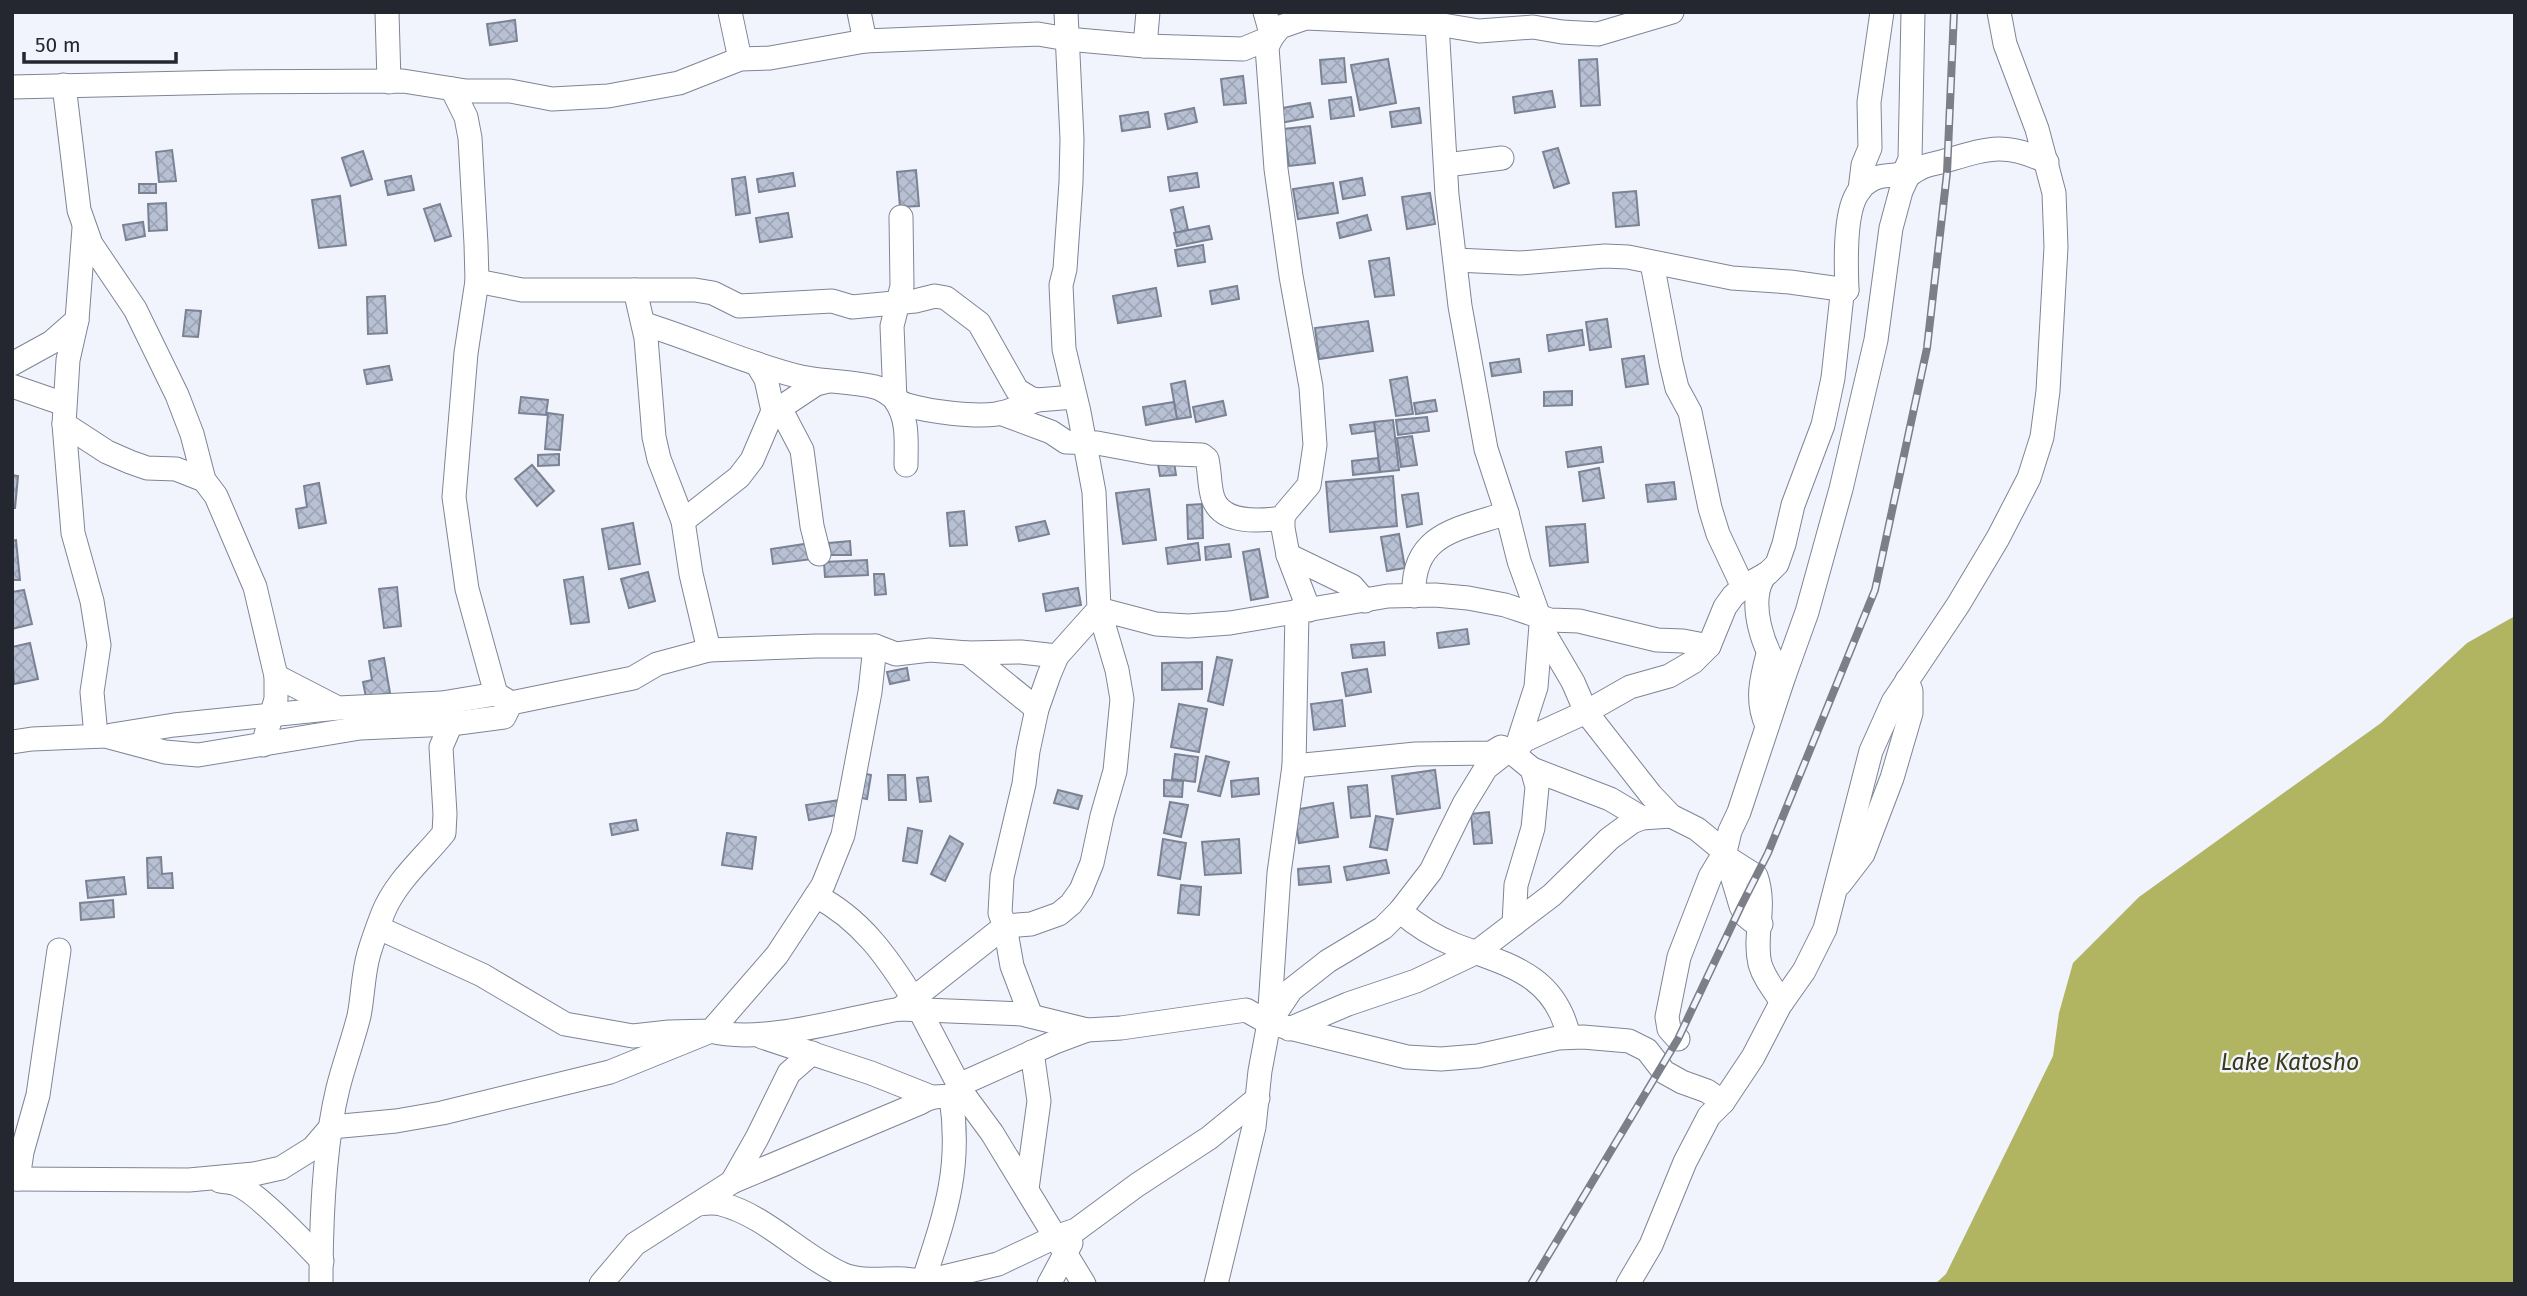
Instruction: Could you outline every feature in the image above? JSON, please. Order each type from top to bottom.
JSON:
[{"type":"street","points":[[387,12],[388,82]]},
{"type":"street","points":[[730,12],[740,59]]},
{"type":"street","points":[[859,12],[865,41]]},
{"type":"street","points":[[911,1006],[918,993],[1005,926],[1031,924],[1059,915],[1082,890],[1092,863],[1115,771],[1122,699],[1117,670],[1099,609],[1094,492],[1063,349],[1061,285],[1065,269],[1071,182],[1072,108],[1066,12]]},
{"type":"street","points":[[1144,46],[1148,12]]},
{"type":"street","points":[[1265,12],[1272,37]]},
{"type":"street","points":[[1279,1026],[1279,873],[1294,766],[1303,610],[1288,555],[1283,518],[1309,485],[1315,445],[1311,387],[1291,276],[1272,134],[1267,47],[1280,27],[1304,15],[1367,16],[1479,31],[1560,22],[1598,34],[1672,12]]},
{"type":"street","points":[[1860,190],[1863,165],[1870,148],[1869,102],[1882,12]]},
{"type":"street","points":[[1678,1039],[1668,1029],[1672,982],[1698,905],[1710,877],[1725,855],[1730,831],[1739,812],[1807,612],[1842,489],[1876,340],[1891,228],[1910,159],[1913,12]]},
{"type":"street","points":[[1628,1284],[1651,1245],[1701,1129],[1754,1057],[1782,1002],[1804,971],[1825,929],[1871,751],[1893,702],[1958,605],[1998,538],[2029,478],[2042,437],[2048,391],[2056,247],[2054,192],[2037,129],[2005,44],[1999,12]]},
{"type":"street","points":[[1437,24],[1447,195],[1460,306],[1486,449],[1507,513],[1519,562],[1546,636],[1573,682],[1586,712],[1651,795],[1671,816],[1697,829],[1725,855],[1756,876],[1761,902],[1758,945],[1761,967],[1782,1002]]},
{"type":"street","points":[[12,87],[403,81],[452,89],[510,91],[552,99],[608,96],[679,83],[740,59],[770,58],[865,41],[1038,34],[1144,46],[1243,49],[1272,37]]},
{"type":"street","points":[[64,85],[75,186],[91,244],[135,309],[177,395],[192,434],[204,480],[216,496],[256,587],[276,676],[276,699],[263,745]]},
{"type":"street","points":[[101,736],[164,752],[198,755],[360,728],[451,724],[504,717],[504,698],[467,589],[454,497],[466,353],[477,281],[470,138],[466,117],[452,89]]},
{"type":"street","points":[[1216,1284],[1228,1226],[1244,1174],[1258,1098],[1291,990],[1308,975],[1383,928],[1400,911],[1431,871],[1464,804],[1486,768],[1525,740],[1586,712],[1630,687],[1669,676],[1693,662],[1709,646],[1725,607],[1744,587],[1777,564],[1793,505],[1822,425],[1833,378],[1842,295],[1847,290],[1850,213],[1857,193],[1885,174],[1906,175],[1922,165],[1986,149],[2000,148],[2024,153],[2047,162]]},
{"type":"street","points":[[1446,165],[1502,158]]},
{"type":"street","points":[[895,400],[892,326],[902,286],[901,218]]},
{"type":"street","points":[[84,225],[77,320],[68,360],[64,414],[73,533],[92,601],[99,645],[92,692],[101,736]]},
{"type":"street","points":[[1456,260],[1520,263],[1605,256],[1628,257],[1732,278],[1847,290]]},
{"type":"street","points":[[1653,263],[1671,363],[1677,388],[1690,412],[1710,508],[1726,554],[1744,587]]},
{"type":"street","points":[[477,281],[522,290],[677,289],[713,293],[739,306],[832,301],[852,307],[934,296],[946,298],[979,323],[1017,390],[1037,400]]},
{"type":"street","points":[[635,290],[644,324],[654,437],[659,459],[683,521],[691,574],[709,650]]},
{"type":"street","points":[[12,365],[52,342],[77,320]]},
{"type":"street","points":[[644,324],[801,377],[846,381],[884,390],[903,410],[906,465]]},
{"type":"street","points":[[757,364],[766,379],[776,410],[802,450],[812,526],[819,554]]},
{"type":"street","points":[[683,521],[739,477],[751,460],[776,410],[817,384],[828,381]]},
{"type":"street","points":[[12,386],[64,414],[107,452],[130,463],[148,468],[176,469],[204,480]]},
{"type":"street","points":[[895,400],[907,405],[974,415],[1000,413],[1037,400],[1074,397]]},
{"type":"street","points":[[1000,413],[1051,432],[1066,442],[1097,443],[1151,453],[1202,454],[1207,459],[1214,500],[1222,511],[1233,518],[1283,518]]},
{"type":"street","points":[[1414,596],[1413,581],[1418,562],[1431,544],[1461,525],[1507,513]]},
{"type":"street","points":[[1288,555],[1352,586],[1365,601]]},
{"type":"street","points":[[1766,574],[1756,604],[1768,654],[1784,676]]},
{"type":"street","points":[[1099,609],[1156,624],[1188,626],[1230,623],[1388,596],[1435,595],[1505,605],[1541,618],[1579,621],[1657,640],[1709,646]]},
{"type":"street","points":[[1027,1189],[1038,1101],[1028,1032],[1029,1016],[1012,966],[1000,913],[1002,877],[1024,784],[1037,709],[1057,656],[1099,609]]},
{"type":"street","points":[[1513,749],[1535,687],[1541,618]]},
{"type":"street","points":[[12,742],[101,736],[174,725],[338,708],[504,698],[633,678],[657,664],[709,650],[875,646],[896,654],[930,650],[968,653],[1021,652],[1057,656]]},
{"type":"street","points":[[59,950],[38,1095],[15,1179],[189,1180],[254,1174],[281,1168],[313,1148],[331,1127],[396,1121],[442,1113],[610,1072],[711,1031],[777,955],[816,896],[843,835],[870,692],[875,646]]},
{"type":"street","points":[[968,653],[1037,709]]},
{"type":"street","points":[[1767,726],[1762,714],[1760,690],[1768,654]]},
{"type":"street","points":[[276,676],[338,708]]},
{"type":"street","points":[[322,1273],[331,1127],[338,1088],[362,1002],[368,954],[384,913],[410,869],[444,833],[440,747],[451,724]]},
{"type":"street","points":[[1294,766],[1416,754],[1491,753],[1501,747],[1513,749],[1532,769],[1610,799],[1642,818]]},
{"type":"street","points":[[1514,924],[1516,885],[1537,806],[1537,787],[1532,769]]},
{"type":"street","points":[[1279,1026],[1416,981],[1477,952],[1552,895],[1609,839],[1632,822],[1642,818],[1671,816]]},
{"type":"street","points":[[816,896],[846,915],[891,963],[951,1093],[956,1140],[955,1166],[945,1212],[923,1282]]},
{"type":"street","points":[[1400,911],[1416,924],[1452,944],[1515,967],[1531,977],[1552,997],[1565,1018],[1569,1037]]},
{"type":"street","points":[[379,928],[482,975],[565,1024],[633,1036],[711,1031],[726,1035],[755,1035],[911,1006],[1029,1016],[1087,1030],[1121,1028],[1246,1010],[1279,1026],[1407,1057],[1441,1059],[1478,1056],[1569,1037],[1607,1038],[1634,1043],[1650,1052],[1664,1072],[1707,1091],[1723,1102]]},
{"type":"street","points":[[601,1284],[635,1244],[732,1182],[920,1103],[951,1093],[1032,1051],[1087,1030]]},
{"type":"street","points":[[755,1035],[951,1093],[992,1132],[1027,1189],[1066,1240],[1084,1284]]},
{"type":"street","points":[[732,1182],[789,1073],[812,1053]]},
{"type":"street","points":[[699,1204],[719,1203],[753,1218],[844,1275],[869,1280],[923,1282],[998,1264],[1066,1240],[1209,1138],[1258,1098]]},
{"type":"street","points":[[207,1177],[238,1185],[254,1197],[302,1240],[322,1273]]},
{"type":"street","points":[[1049,1284],[1066,1240]]},
{"type":"water","name":"Lake Katosho","points":[[2515,616],[2515,1284],[1935,1284],[1946,1274],[2053,1056],[2059,1013],[2073,963],[2139,897],[2381,723],[2467,643]]},
{"type":"building","points":[[515,20],[517,41],[490,45],[487,24]]},
{"type":"building","points":[[1344,58],[1346,82],[1322,84],[1320,60]]},
{"type":"building","points":[[1388,59],[1396,103],[1360,110],[1351,65]]},
{"type":"building","points":[[1597,59],[1600,105],[1581,106],[1579,60]]},
{"type":"building","points":[[1243,76],[1246,103],[1224,105],[1221,79]]},
{"type":"building","points":[[1552,91],[1555,107],[1515,113],[1513,97]]},
{"type":"building","points":[[1351,97],[1354,116],[1331,119],[1329,100]]},
{"type":"building","points":[[1310,103],[1313,117],[1280,123],[1277,109]]},
{"type":"building","points":[[1194,108],[1197,122],[1168,129],[1165,114]]},
{"type":"building","points":[[1419,108],[1421,123],[1392,127],[1390,112]]},
{"type":"building","points":[[1148,112],[1150,127],[1122,131],[1120,116]]},
{"type":"building","points":[[1310,126],[1315,163],[1289,166],[1284,129]]},
{"type":"building","points":[[1558,148],[1569,183],[1554,188],[1543,152]]},
{"type":"building","points":[[172,150],[176,181],[159,182],[156,152]]},
{"type":"building","points":[[363,151],[372,179],[351,186],[342,158]]},
{"type":"building","points":[[916,170],[919,206],[900,207],[897,172]]},
{"type":"building","points":[[793,173],[795,186],[759,192],[757,179]]},
{"type":"building","points":[[1197,173],[1199,187],[1170,191],[1168,177]]},
{"type":"building","points":[[411,176],[414,190],[388,195],[385,181]]},
{"type":"building","points":[[745,177],[750,213],[736,215],[732,179]]},
{"type":"building","points":[[1362,178],[1365,195],[1343,199],[1340,182]]},
{"type":"building","points":[[1333,183],[1338,213],[1298,219],[1293,189]]},
{"type":"building","points":[[139,184],[156,184],[156,193],[139,193]]},
{"type":"building","points":[[1636,191],[1639,225],[1616,227],[1613,193]]},
{"type":"building","points":[[1430,193],[1435,224],[1407,229],[1402,197]]},
{"type":"building","points":[[340,196],[346,245],[319,248],[312,200]]},
{"type":"building","points":[[166,203],[167,230],[149,231],[148,204]]},
{"type":"building","points":[[440,204],[451,236],[435,241],[424,209]]},
{"type":"building","points":[[1183,207],[1188,230],[1176,233],[1171,210]]},
{"type":"building","points":[[788,213],[792,237],[760,242],[756,218]]},
{"type":"building","points":[[1367,215],[1371,230],[1340,238],[1337,223]]},
{"type":"building","points":[[143,222],[145,236],[126,240],[123,225]]},
{"type":"building","points":[[1209,226],[1212,239],[1177,246],[1174,233]]},
{"type":"building","points":[[1203,245],[1205,262],[1178,266],[1175,250]]},
{"type":"building","points":[[1389,258],[1394,295],[1375,297],[1369,261]]},
{"type":"building","points":[[1237,286],[1239,299],[1212,304],[1210,291]]},
{"type":"building","points":[[1156,288],[1161,316],[1118,323],[1113,296]]},
{"type":"building","points":[[385,296],[387,333],[368,334],[367,297]]},
{"type":"building","points":[[186,310],[201,311],[198,337],[183,336]]},
{"type":"building","points":[[1607,319],[1611,347],[1590,350],[1586,322]]},
{"type":"building","points":[[1368,321],[1373,351],[1319,359],[1315,328]]},
{"type":"building","points":[[1582,330],[1584,345],[1549,351],[1547,335]]},
{"type":"building","points":[[1644,356],[1648,384],[1626,387],[1622,359]]},
{"type":"building","points":[[1519,359],[1521,372],[1492,376],[1490,363]]},
{"type":"building","points":[[389,366],[392,380],[367,384],[364,370]]},
{"type":"building","points":[[1407,377],[1413,414],[1396,416],[1390,380]]},
{"type":"building","points":[[1185,381],[1191,417],[1177,419],[1171,384]]},
{"type":"building","points":[[1572,391],[1572,405],[1544,406],[1544,392]]},
{"type":"building","points":[[521,397],[548,400],[546,415],[519,413]]},
{"type":"building","points":[[1435,400],[1437,411],[1416,414],[1414,403]]},
{"type":"building","points":[[1223,401],[1226,415],[1196,422],[1193,407]]},
{"type":"building","points":[[1174,402],[1177,419],[1146,425],[1143,407]]},
{"type":"building","points":[[548,413],[563,415],[560,450],[545,449]]},
{"type":"building","points":[[1427,417],[1429,431],[1398,435],[1396,420]]},
{"type":"building","points":[[1393,420],[1399,470],[1380,472],[1374,422]]},
{"type":"building","points":[[1374,422],[1375,431],[1352,434],[1350,425]]},
{"type":"building","points":[[1412,436],[1417,465],[1401,467],[1397,438]]},
{"type":"building","points":[[1601,447],[1603,462],[1568,467],[1566,452]]},
{"type":"building","points":[[559,454],[559,465],[538,466],[538,455]]},
{"type":"building","points":[[1378,458],[1380,472],[1353,475],[1352,461]]},
{"type":"building","points":[[1174,462],[1176,475],[1160,476],[1158,464]]},
{"type":"building","points":[[532,465],[554,491],[537,506],[515,479]]},
{"type":"building","points":[[1599,468],[1604,498],[1583,501],[1579,472]]},
{"type":"building","points":[[12,475],[18,476],[15,508],[12,508]]},
{"type":"building","points":[[1393,476],[1397,526],[1330,532],[1326,482]]},
{"type":"building","points":[[1674,482],[1676,499],[1648,502],[1646,485]]},
{"type":"building","points":[[319,483],[326,523],[299,528],[296,509],[307,507],[304,486]]},
{"type":"building","points":[[1149,489],[1156,540],[1123,544],[1116,493]]},
{"type":"building","points":[[1418,493],[1422,524],[1407,527],[1402,495]]},
{"type":"building","points":[[1202,504],[1203,538],[1188,539],[1187,505]]},
{"type":"building","points":[[964,511],[967,545],[950,546],[947,513]]},
{"type":"building","points":[[1045,521],[1049,534],[1019,541],[1016,527]]},
{"type":"building","points":[[633,523],[640,564],[609,569],[602,529]]},
{"type":"building","points":[[1585,524],[1588,562],[1550,566],[1546,527]]},
{"type":"building","points":[[1399,534],[1405,568],[1387,571],[1381,537]]},
{"type":"building","points":[[16,540],[20,580],[12,580],[12,541]]},
{"type":"building","points":[[850,541],[851,555],[830,555],[829,543]]},
{"type":"building","points":[[811,543],[813,559],[773,564],[771,549]]},
{"type":"building","points":[[1198,543],[1200,560],[1168,564],[1166,548]]},
{"type":"building","points":[[1229,544],[1231,557],[1206,560],[1205,547]]},
{"type":"building","points":[[1259,549],[1268,597],[1251,600],[1243,552]]},
{"type":"building","points":[[867,560],[868,575],[825,577],[824,562]]},
{"type":"building","points":[[648,572],[655,601],[629,608],[621,579]]},
{"type":"building","points":[[874,574],[884,574],[886,594],[875,595]]},
{"type":"building","points":[[583,577],[589,622],[571,624],[564,580]]},
{"type":"building","points":[[397,587],[401,626],[384,628],[379,589]]},
{"type":"building","points":[[1078,588],[1081,605],[1046,611],[1043,594]]},
{"type":"building","points":[[24,590],[32,624],[12,629],[12,592]]},
{"type":"building","points":[[1467,629],[1469,644],[1439,648],[1437,633]]},
{"type":"building","points":[[1384,642],[1385,655],[1353,658],[1351,645]]},
{"type":"building","points":[[30,643],[38,679],[14,684],[12,647]]},
{"type":"building","points":[[1217,657],[1232,660],[1223,705],[1208,701]]},
{"type":"building","points":[[384,658],[390,693],[366,697],[363,682],[372,680],[369,661]]},
{"type":"building","points":[[1202,662],[1202,689],[1162,690],[1162,663]]},
{"type":"building","points":[[907,668],[909,680],[890,684],[887,672]]},
{"type":"building","points":[[1367,669],[1371,692],[1346,696],[1342,673]]},
{"type":"building","points":[[1342,700],[1345,726],[1314,730],[1311,704]]},
{"type":"building","points":[[1179,704],[1207,709],[1199,752],[1171,747]]},
{"type":"building","points":[[1175,754],[1198,757],[1195,782],[1172,779]]},
{"type":"building","points":[[1206,756],[1229,762],[1220,796],[1198,791]]},
{"type":"building","points":[[1435,770],[1440,808],[1397,814],[1392,776]]},
{"type":"building","points":[[857,772],[871,775],[867,799],[852,796]]},
{"type":"building","points":[[888,775],[905,775],[906,800],[889,800]]},
{"type":"building","points":[[928,777],[931,801],[920,802],[917,778]]},
{"type":"building","points":[[1258,778],[1259,794],[1232,797],[1231,781]]},
{"type":"building","points":[[1164,780],[1183,781],[1182,797],[1164,796]]},
{"type":"building","points":[[1367,785],[1370,816],[1351,818],[1348,787]]},
{"type":"building","points":[[1058,790],[1082,796],[1078,809],[1054,803]]},
{"type":"building","points":[[840,800],[842,814],[809,820],[806,805]]},
{"type":"building","points":[[1170,802],[1188,805],[1181,837],[1164,833]]},
{"type":"building","points":[[1333,803],[1338,837],[1299,843],[1294,810]]},
{"type":"building","points":[[1489,812],[1492,843],[1474,844],[1471,814]]},
{"type":"building","points":[[1376,816],[1393,819],[1387,850],[1370,847]]},
{"type":"building","points":[[636,820],[638,830],[612,835],[610,824]]},
{"type":"building","points":[[908,828],[922,831],[917,863],[903,861]]},
{"type":"building","points":[[727,833],[756,837],[752,869],[722,865]]},
{"type":"building","points":[[950,836],[963,844],[945,881],[931,874]]},
{"type":"building","points":[[1163,839],[1186,843],[1180,879],[1158,875]]},
{"type":"building","points":[[1239,839],[1241,873],[1205,875],[1202,842]]},
{"type":"building","points":[[161,857],[162,874],[172,873],[173,888],[148,888],[147,858]]},
{"type":"building","points":[[1386,860],[1389,873],[1347,880],[1344,867]]},
{"type":"building","points":[[1329,866],[1331,882],[1299,885],[1298,869]]},
{"type":"building","points":[[124,877],[126,894],[88,898],[86,881]]},
{"type":"building","points":[[1181,885],[1201,887],[1199,915],[1178,913]]},
{"type":"building","points":[[113,900],[114,917],[81,920],[80,903]]},
{"type":"railway","points":[[1531,1284],[1678,1039],[1768,853],[1875,590],[1927,348],[1947,173],[1954,12]]}]
